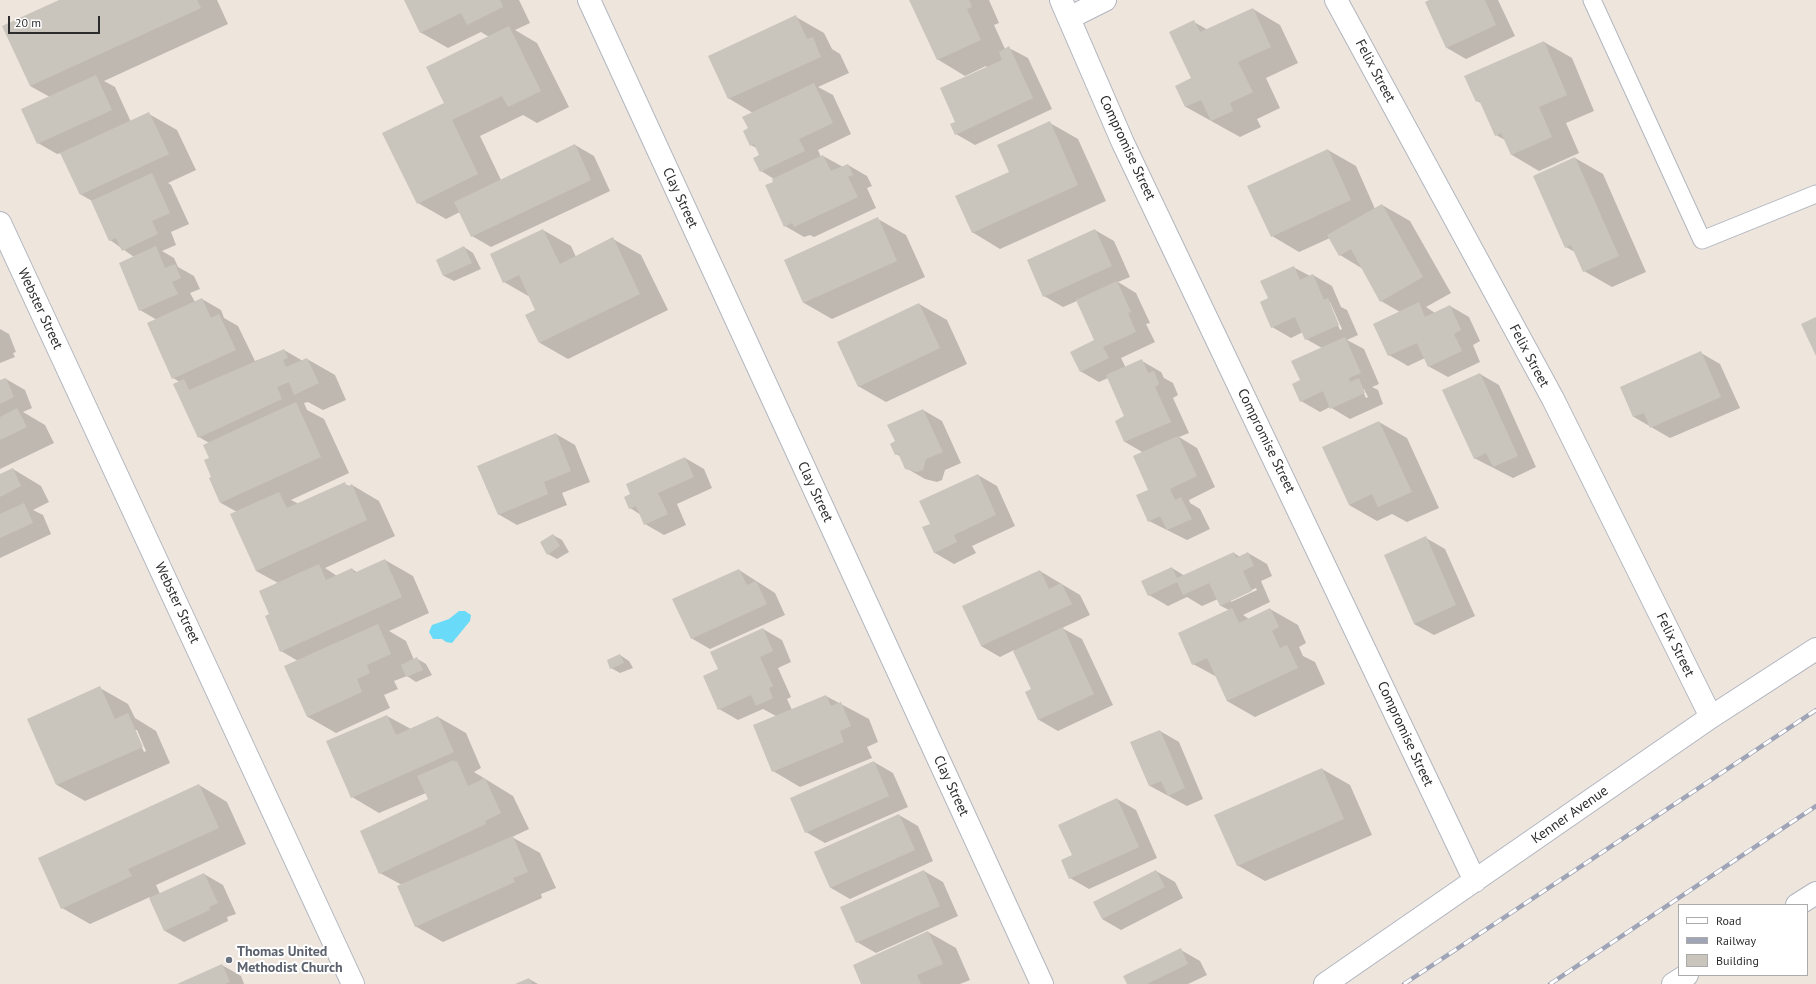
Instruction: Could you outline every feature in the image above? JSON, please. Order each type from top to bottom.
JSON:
[{"type":"street","name":"Clay Street","points":[[589,0],[1042,984]]},
{"type":"street","points":[[1065,9],[1105,0]]},
{"type":"street","name":"Felix Street","points":[[1336,0],[1553,399],[1711,717]]},
{"type":"street","name":"Compromise Street","points":[[1065,9],[1123,143],[1475,881]]},
{"type":"street","name":"Webster Street","points":[[0,223],[352,984]]},
{"type":"street","name":"Kenner Avenue","points":[[1325,984],[1711,717],[1816,649]]},
{"type":"street","points":[[1799,904],[1816,893]]},
{"type":"street","points":[[1673,984],[1685,976]]},
{"type":"lane","points":[[1592,0],[1702,240],[1816,194]]},
{"type":"water","points":[[459,611],[465,611],[471,615],[470,621],[452,643],[446,642],[442,639],[433,639],[429,632],[432,625],[449,619]]},
{"type":"building","points":[[59,0],[197,0],[201,8],[30,86],[2,26]]},
{"type":"building","points":[[404,0],[500,0],[503,7],[467,25],[461,13],[420,33]]},
{"type":"building","points":[[909,0],[969,0],[972,7],[967,9],[981,40],[937,60]]},
{"type":"building","points":[[1429,0],[1485,0],[1496,25],[1446,48],[1425,2]]},
{"type":"building","points":[[1253,8],[1271,47],[1238,62],[1253,92],[1230,103],[1233,111],[1211,121],[1201,100],[1185,107],[1175,86],[1191,78],[1169,32],[1194,20],[1200,32]]},
{"type":"building","points":[[796,15],[807,39],[813,37],[821,57],[728,99],[708,56]]},
{"type":"building","points":[[509,26],[541,91],[508,107],[502,96],[452,120],[478,174],[417,204],[382,133],[444,103],[426,67]]},
{"type":"building","points":[[1544,41],[1567,95],[1539,107],[1552,137],[1511,155],[1501,133],[1495,136],[1479,100],[1476,102],[1464,76]]},
{"type":"building","points":[[1009,46],[1033,98],[955,135],[950,124],[955,122],[940,88],[1002,60],[999,52]]},
{"type":"building","points":[[96,75],[112,110],[37,144],[21,109]]},
{"type":"building","points":[[814,83],[833,123],[799,139],[805,151],[760,172],[753,158],[759,155],[754,144],[750,146],[743,131],[748,128],[742,117]]},
{"type":"building","points":[[149,112],[169,154],[80,195],[60,153]]},
{"type":"building","points":[[1050,121],[1078,185],[972,233],[955,196],[1009,172],[997,145]]},
{"type":"building","points":[[575,144],[591,180],[471,237],[454,202]]},
{"type":"building","points":[[1328,149],[1351,200],[1271,237],[1247,186]]},
{"type":"building","points":[[823,155],[831,171],[848,164],[853,175],[848,177],[858,197],[794,227],[792,223],[784,227],[765,185],[773,182],[772,179]]},
{"type":"building","points":[[1575,157],[1619,256],[1583,272],[1571,245],[1565,248],[1533,176]]},
{"type":"building","points":[[152,173],[170,213],[152,221],[158,234],[122,251],[116,238],[109,241],[91,201]]},
{"type":"building","points":[[1382,204],[1423,277],[1380,302],[1351,249],[1339,256],[1327,235]]},
{"type":"building","points":[[878,217],[897,261],[803,303],[784,260]]},
{"type":"building","points":[[543,229],[560,264],[613,237],[640,294],[539,343],[525,315],[535,310],[519,275],[503,283],[490,254]]},
{"type":"building","points":[[1095,229],[1112,266],[1043,297],[1027,260]]},
{"type":"building","points":[[156,246],[165,268],[175,264],[181,278],[172,282],[178,294],[139,311],[119,263]]},
{"type":"building","points":[[464,246],[472,263],[443,276],[436,260]]},
{"type":"building","points":[[1294,266],[1300,280],[1313,274],[1324,300],[1328,298],[1339,325],[1305,340],[1295,317],[1271,328],[1260,302],[1268,298],[1260,281]]},
{"type":"building","points":[[1117,281],[1131,312],[1128,313],[1136,332],[1103,347],[1109,358],[1080,372],[1070,352],[1094,340],[1076,300]]},
{"type":"building","points":[[202,298],[211,318],[219,314],[236,350],[172,379],[147,323]]},
{"type":"building","points":[[1419,302],[1425,317],[1450,305],[1461,330],[1454,334],[1462,351],[1428,367],[1417,343],[1388,356],[1373,324]]},
{"type":"building","points":[[919,303],[940,348],[858,387],[837,342]]},
{"type":"building","points":[[1816,317],[1816,356],[1801,324]]},
{"type":"building","points":[[1345,337],[1361,373],[1349,378],[1350,382],[1359,378],[1365,393],[1330,409],[1323,391],[1300,402],[1292,384],[1300,380],[1291,361]]},
{"type":"building","points":[[284,349],[288,358],[283,360],[286,367],[307,358],[319,383],[294,395],[289,382],[277,387],[282,399],[198,438],[173,384],[184,379],[189,390]]},
{"type":"building","points":[[1701,351],[1721,397],[1650,428],[1644,413],[1633,417],[1620,387]]},
{"type":"building","points":[[1142,359],[1148,373],[1154,371],[1159,384],[1155,387],[1171,422],[1124,442],[1115,421],[1124,416],[1106,375]]},
{"type":"building","points":[[1480,373],[1518,456],[1493,467],[1486,453],[1474,459],[1442,390]]},
{"type":"building","points":[[6,378],[14,397],[0,404],[0,380]]},
{"type":"building","points":[[296,402],[321,457],[220,503],[209,478],[211,477],[204,460],[209,458],[203,445]]},
{"type":"building","points":[[17,408],[27,427],[0,440],[0,417]]},
{"type":"building","points":[[923,409],[943,452],[926,459],[923,470],[917,472],[905,469],[898,453],[895,455],[890,444],[895,441],[887,425]]},
{"type":"building","points":[[1379,421],[1412,492],[1378,507],[1372,494],[1349,505],[1322,447]]},
{"type":"building","points":[[556,433],[571,471],[544,482],[548,494],[498,515],[477,466]]},
{"type":"building","points":[[1178,436],[1197,476],[1170,489],[1175,500],[1181,497],[1192,519],[1167,530],[1160,516],[1148,522],[1136,495],[1148,490],[1133,456]]},
{"type":"building","points":[[685,457],[694,477],[658,493],[668,514],[644,525],[636,506],[629,509],[624,497],[630,494],[626,484]]},
{"type":"building","points":[[13,468],[21,486],[0,497],[0,474]]},
{"type":"building","points":[[978,474],[996,515],[954,535],[957,542],[934,553],[922,527],[930,524],[919,501]]},
{"type":"building","points":[[345,482],[347,487],[352,484],[367,520],[256,571],[230,514],[279,492],[287,508]]},
{"type":"building","points":[[24,503],[33,523],[0,538],[0,514]]},
{"type":"building","points":[[553,534],[560,546],[547,555],[540,542]]},
{"type":"building","points":[[1426,536],[1456,605],[1414,624],[1384,555]]},
{"type":"building","points":[[1234,552],[1236,558],[1248,552],[1254,566],[1243,571],[1252,591],[1220,606],[1209,583],[1183,595],[1177,582],[1148,596],[1141,581],[1172,567],[1177,578]]},
{"type":"building","points":[[385,559],[402,597],[280,652],[265,616],[269,614],[259,591],[319,564],[326,580],[352,568],[354,573]]},
{"type":"building","points":[[739,569],[747,585],[756,581],[767,604],[691,639],[672,599]]},
{"type":"building","points":[[1040,570],[1049,589],[1061,583],[1072,604],[981,646],[962,606]]},
{"type":"building","points":[[1232,608],[1239,623],[1270,608],[1279,627],[1272,631],[1280,648],[1287,645],[1298,668],[1227,701],[1207,658],[1192,665],[1178,633]]},
{"type":"building","points":[[378,624],[391,654],[367,665],[370,673],[357,679],[362,692],[307,717],[284,666]]},
{"type":"building","points":[[1063,627],[1094,694],[1038,720],[1025,692],[1031,689],[1013,651]]},
{"type":"building","points":[[763,628],[773,651],[760,657],[773,686],[769,688],[773,698],[756,706],[751,695],[718,710],[703,676],[718,669],[710,652]]},
{"type":"building","points":[[620,654],[624,663],[610,669],[607,660]]},
{"type":"building","points":[[417,657],[423,670],[406,677],[401,665]]},
{"type":"building","points":[[100,686],[115,719],[128,713],[143,747],[56,785],[27,719]]},
{"type":"building","points":[[826,695],[831,706],[841,702],[851,726],[840,731],[844,742],[772,772],[753,725]]},
{"type":"building","points":[[387,715],[396,735],[438,716],[454,752],[351,798],[326,741]]},
{"type":"building","points":[[1160,730],[1185,788],[1168,796],[1161,781],[1149,786],[1130,742]]},
{"type":"building","points":[[454,760],[454,762],[457,761],[468,786],[485,778],[501,813],[485,821],[486,824],[379,874],[360,831],[428,799],[417,776]]},
{"type":"building","points":[[874,761],[889,796],[805,833],[790,798]]},
{"type":"building","points":[[1322,768],[1344,819],[1237,866],[1214,815]]},
{"type":"building","points":[[199,784],[219,828],[128,869],[132,876],[61,909],[38,858]]},
{"type":"building","points":[[1117,798],[1139,847],[1069,879],[1061,860],[1072,855],[1058,825]]},
{"type":"building","points":[[899,814],[915,850],[830,888],[814,852]]},
{"type":"building","points":[[513,836],[528,872],[513,878],[515,882],[415,927],[397,886]]},
{"type":"building","points":[[924,870],[940,906],[856,943],[840,907]]},
{"type":"building","points":[[1156,870],[1165,887],[1102,919],[1093,902]]},
{"type":"building","points":[[204,873],[218,903],[209,907],[210,910],[164,931],[149,898]]},
{"type":"building","points":[[928,931],[943,964],[917,975],[921,984],[861,984],[853,965]]},
{"type":"building","points":[[1181,948],[1188,964],[1147,984],[1127,984],[1123,976]]},
{"type":"building","points":[[222,964],[230,982],[225,984],[177,984]]},
{"type":"building","points":[[529,978],[532,984],[515,984]]},
{"type":"railway","points":[[1404,984],[1816,710]]},
{"type":"railway","points":[[1550,984],[1816,806]]},
{"type":"place","name":"Thomas United Methodist Church","points":[[229,960]]}]
